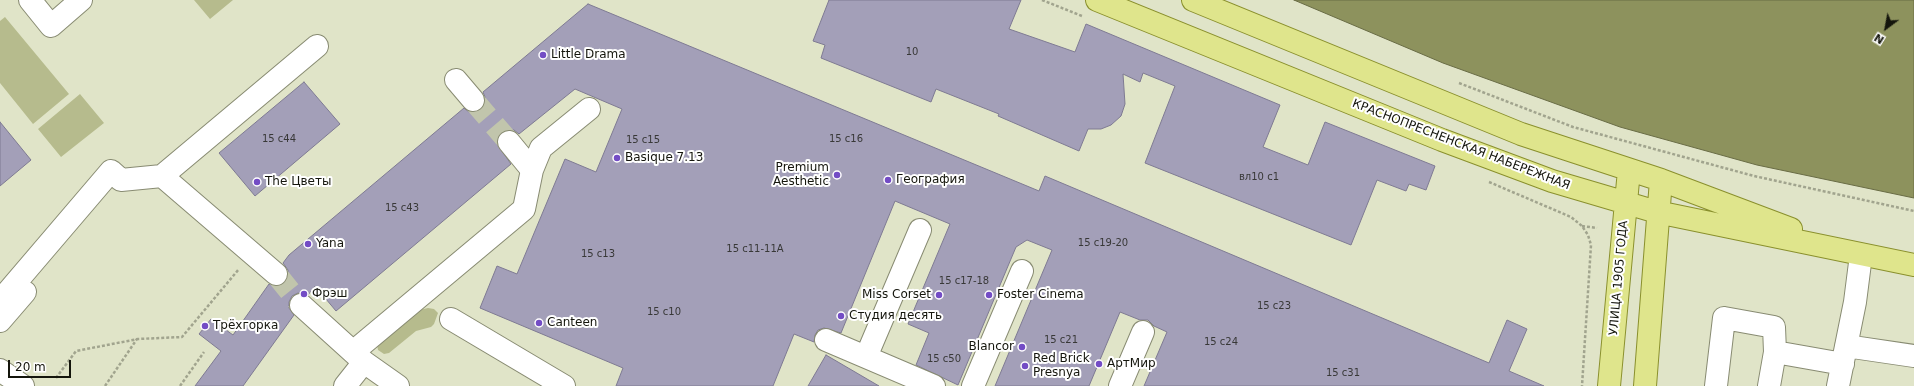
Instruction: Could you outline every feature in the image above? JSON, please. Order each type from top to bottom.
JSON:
[{"type":"main road","name":"КРАСНОПРЕСНЕНСКАЯ НАБЕРЕЖНАЯ","points":[[1097,0],[1442,140],[1552,181],[1657,212],[1914,265]]},
{"type":"main road","name":"КРАСНОПРЕСНЕНСКАЯ НАБЕРЕЖНАЯ","points":[[1194,0],[1507,129],[1564,150],[1661,180],[1861,255]]},
{"type":"main road","name":"УЛИЦА 1905 ГОДА","points":[[1609,386],[1629,170]]},
{"type":"main road","points":[[1645,386],[1657,212],[1661,180]]},
{"type":"street","points":[[30,0],[51,26],[81,0]]},
{"type":"street","points":[[0,281],[101,163],[116,176],[162,176],[317,46]]},
{"type":"street","points":[[456,80],[473,100]]},
{"type":"street","points":[[345,386],[358,357],[524,209],[532,170],[541,148],[589,109]]},
{"type":"street","points":[[509,142],[532,170]]},
{"type":"street","points":[[0,300],[116,176]]},
{"type":"street","points":[[0,321],[116,176]]},
{"type":"street","points":[[162,176],[276,274]]},
{"type":"street","points":[[866,357],[920,230]]},
{"type":"street","points":[[1838,386],[1861,255]]},
{"type":"street","points":[[973,386],[1022,271]]},
{"type":"street","points":[[301,305],[358,357],[398,386]]},
{"type":"street","points":[[1716,386],[1724,318],[1774,327],[1775,352],[1769,386]]},
{"type":"street","points":[[451,319],[564,386]]},
{"type":"street","points":[[1120,386],[1143,332]]},
{"type":"street","points":[[826,340],[866,357],[900,380],[934,386]]},
{"type":"street","points":[[1775,352],[1914,356]]},
{"type":"street","points":[[1,372],[23,386]]},
{"type":"path","points":[[1458,83],[1573,127],[1754,176],[1914,211]]},
{"type":"path","points":[[1582,226],[1597,228]]},
{"type":"path","points":[[56,378],[76,351],[138,339],[182,337],[252,253]]},
{"type":"path","points":[[1582,386],[1591,253]]},
{"type":"path","points":[[105,386],[138,339]]},
{"type":"path","points":[[180,386],[204,352]]},
{"type":"shaded area","points":[[194,0],[233,0],[210,19]]},
{"type":"shaded area","points":[[1294,0],[1914,0],[1914,198],[1757,165],[1620,127],[1443,63]]},
{"type":"shaded area","points":[[5,17],[69,94],[33,124],[0,83],[0,21]]},
{"type":"shaded area","points":[[80,94],[104,123],[61,157],[38,129]]},
{"type":"shaded area","points":[[428,308],[434,309],[438,313],[434,324],[431,327],[416,331],[389,353],[384,354],[378,350],[377,345],[410,312]]},
{"type":"building","points":[[829,0],[1021,0],[1009,29],[1075,52],[1086,24],[1280,105],[1263,147],[1308,165],[1325,122],[1435,166],[1426,190],[1409,184],[1406,191],[1377,180],[1351,245],[1145,163],[1175,86],[1143,73],[1140,82],[1123,74],[1125,104],[1121,116],[1111,125],[1101,129],[1088,129],[1079,151],[998,116],[999,114],[936,89],[931,102],[821,58],[825,45],[813,41]]},
{"type":"building","points":[[588,4],[1039,191],[1045,176],[1489,363],[1507,320],[1527,329],[1509,371],[1544,386],[1144,386],[1167,332],[1154,326],[1148,320],[1140,320],[1120,312],[1089,386],[995,386],[1052,250],[1027,240],[1016,247],[958,385],[916,365],[929,333],[908,324],[950,224],[895,201],[841,333],[824,328],[818,330],[815,335],[814,342],[794,334],[773,386],[616,386],[623,368],[480,308],[497,266],[517,274],[565,159],[596,172],[622,109],[575,89],[519,134],[514,130],[507,130],[501,133],[497,138],[497,144],[511,164],[336,311],[315,286],[308,295],[298,293],[292,296],[289,302],[289,308],[294,315],[243,386],[195,386],[221,351],[199,334],[211,319],[233,335],[269,284],[280,286],[286,282],[288,270],[283,263],[289,255],[464,108],[469,112],[481,110],[485,104],[483,92]]},
{"type":"building","points":[[304,82],[340,124],[255,196],[219,153]]},
{"type":"building","points":[[0,122],[31,160],[0,186]]},
{"type":"building","points":[[826,355],[879,386],[808,386]]},
{"type":"tunnel","points":[[473,100],[509,142]]},
{"type":"tunnel","points":[[276,274],[301,305]]},
{"type":"place","name":"Little Drama","points":[[543,55]]},
{"type":"place","name":"Basique 7.13","points":[[617,158]]},
{"type":"place","name":"Premium Aesthetic","points":[[837,175]]},
{"type":"place","name":"География","points":[[888,180]]},
{"type":"place","name":"The Цветы","points":[[257,182]]},
{"type":"place","name":"Yana","points":[[308,244]]},
{"type":"place","name":"Фрэш","points":[[304,294]]},
{"type":"place","name":"Miss Corset","points":[[939,295]]},
{"type":"place","name":"Foster Cinema","points":[[989,295]]},
{"type":"place","name":"Студия десять","points":[[841,316]]},
{"type":"place","name":"Canteen","points":[[539,323]]},
{"type":"place","name":"Трёхгорка","points":[[205,326]]},
{"type":"place","name":"Blancor","points":[[1022,347]]},
{"type":"place","name":"АртМир","points":[[1099,364]]},
{"type":"place","name":"Red Brick Presnya","points":[[1025,366]]}]
